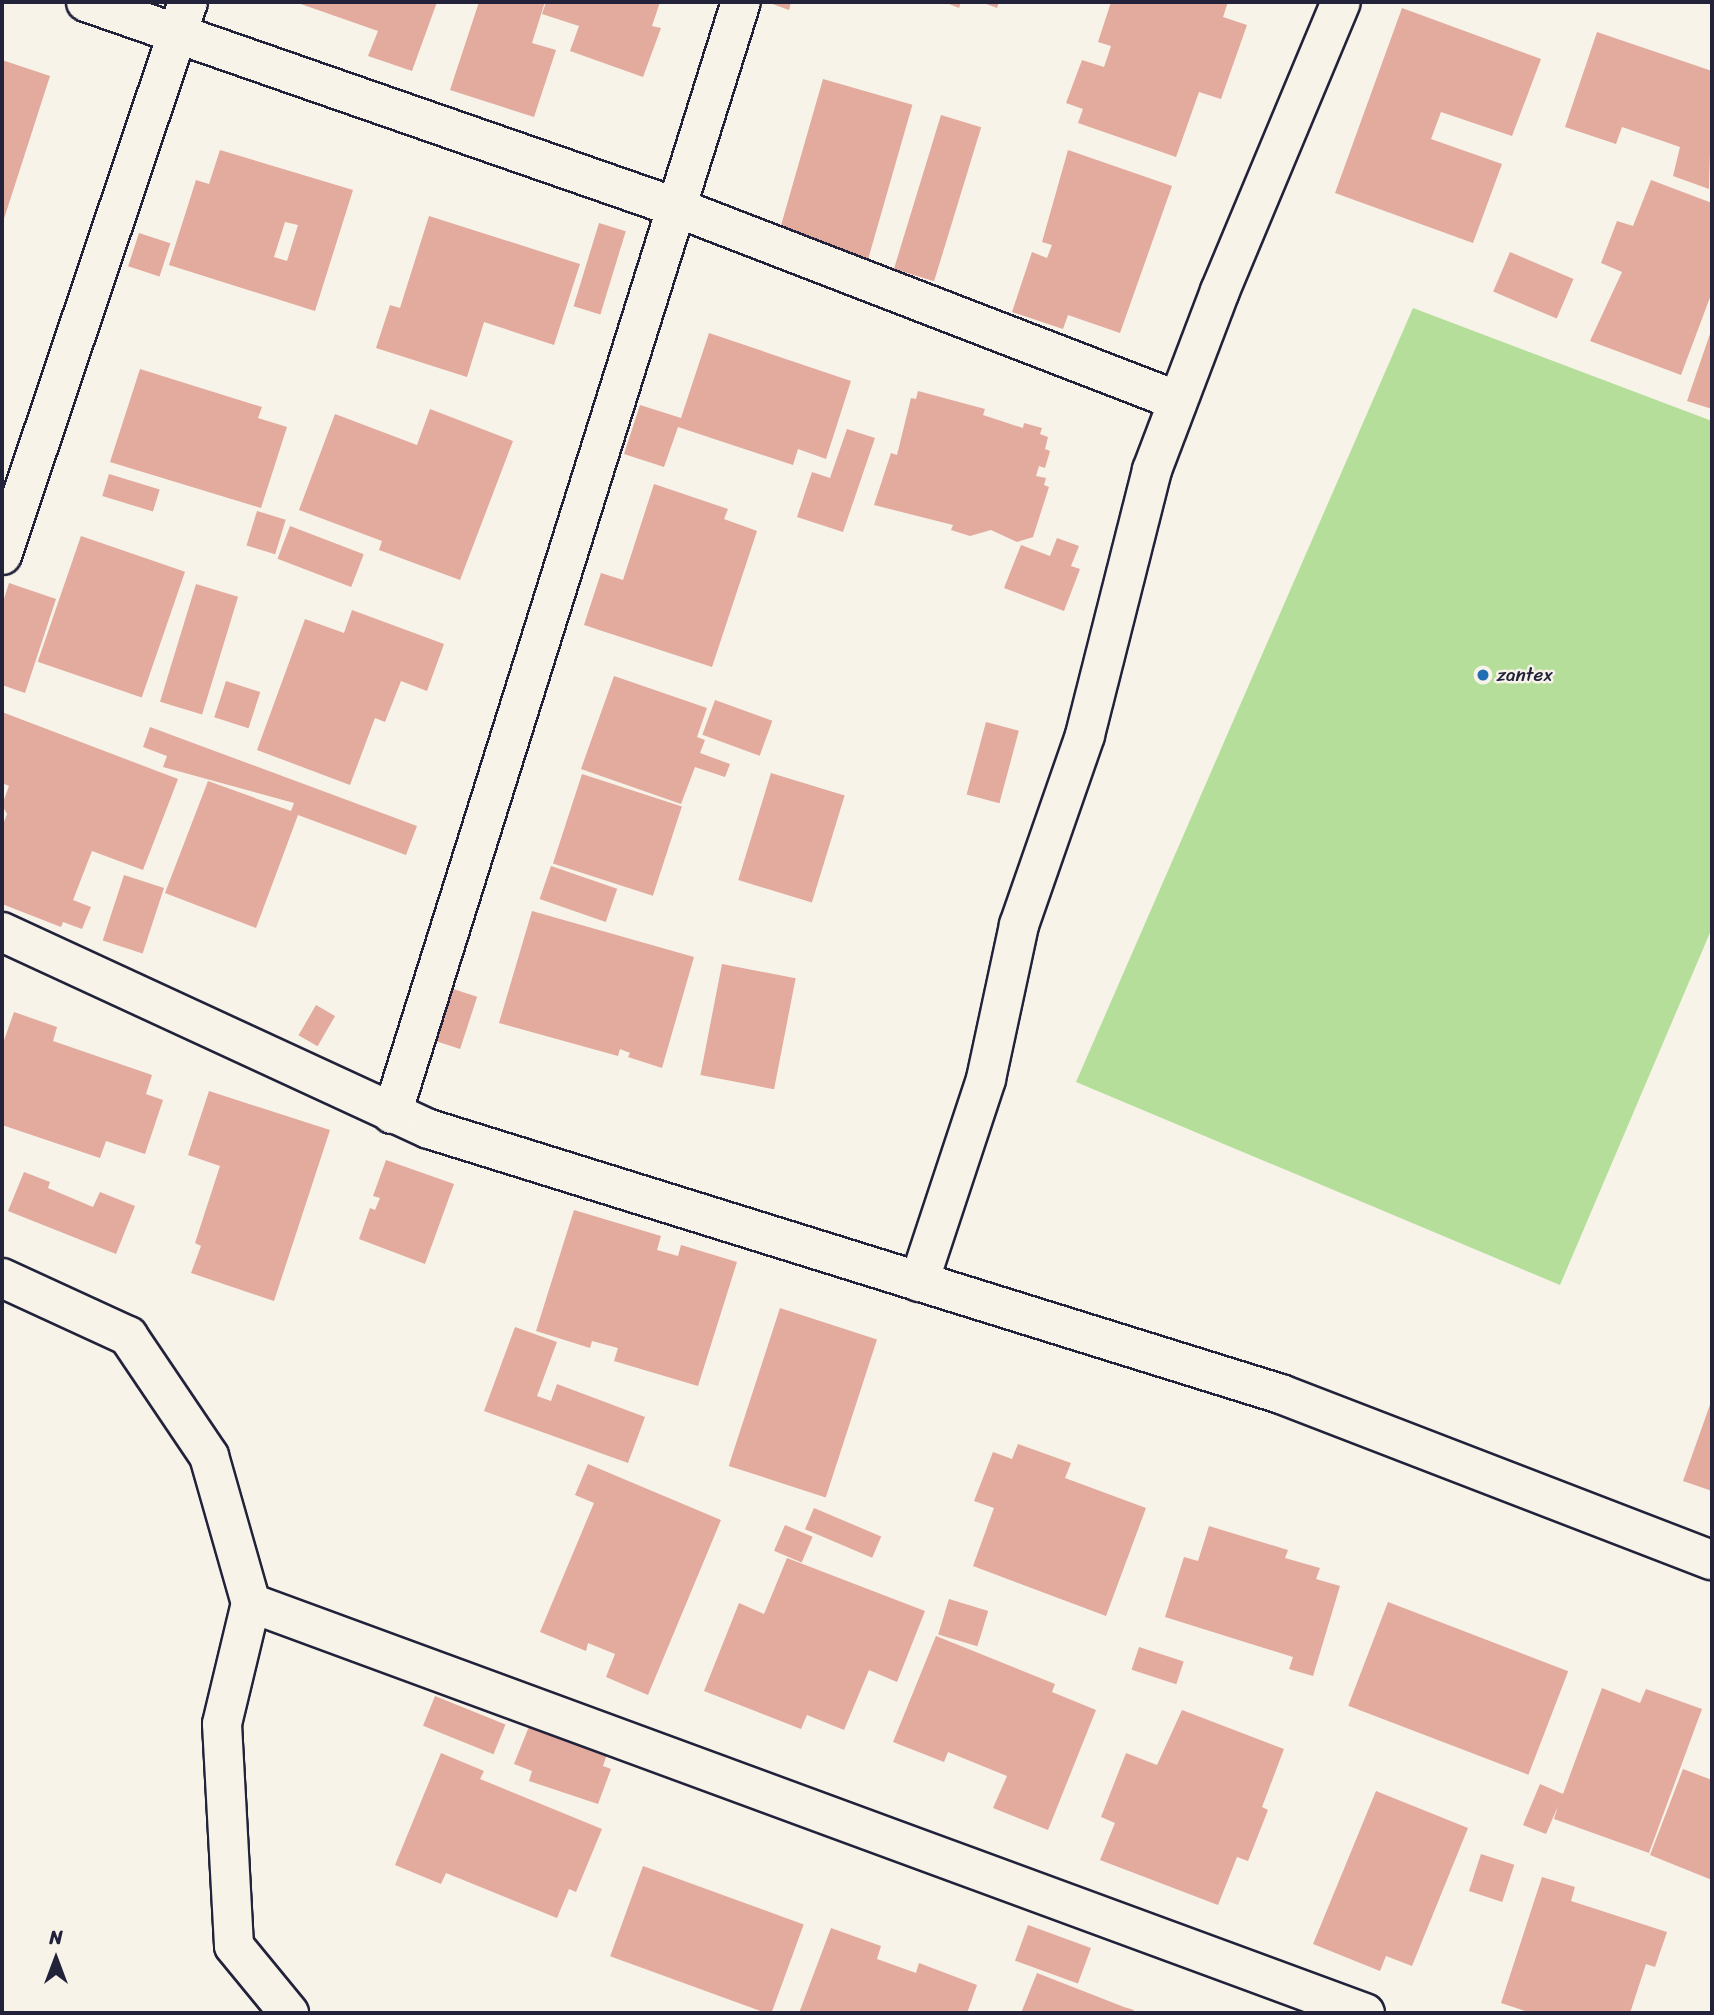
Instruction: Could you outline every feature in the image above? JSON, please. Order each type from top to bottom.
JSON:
[{"type":"street","points":[[86,2],[182,17],[1178,401]]},
{"type":"street","points":[[392,1114],[741,2]]},
{"type":"street","points":[[919,1282],[986,1079],[1019,925],[1085,735],[1152,470],[1341,2]]},
{"type":"street","points":[[2,555],[182,17]]},
{"type":"street","points":[[2,932],[392,1114],[1281,1394],[1712,1560]]},
{"type":"street","points":[[2,1278],[128,1336],[209,1456],[251,1603],[222,1724],[234,1946],[289,2013]]},
{"type":"street","points":[[251,1603],[1365,2013]]},
{"type":"green space","name":"zantex","points":[[1413,308],[1712,421],[1712,928],[1560,1285],[1076,1082]]},
{"type":"building","points":[[295,2],[437,2],[412,71],[368,56],[378,31]]},
{"type":"building","points":[[479,2],[545,2],[532,43],[556,50],[534,117],[450,90]]},
{"type":"building","points":[[546,2],[660,2],[652,26],[661,28],[643,77],[570,51],[579,26],[542,14]]},
{"type":"building","points":[[767,2],[791,2],[789,10]]},
{"type":"building","points":[[944,2],[961,2],[959,8]]},
{"type":"building","points":[[981,2],[999,2],[997,8]]},
{"type":"building","points":[[1111,2],[1228,2],[1223,17],[1247,25],[1221,99],[1199,92],[1176,157],[1078,123],[1083,109],[1066,103],[1082,60],[1104,67],[1111,46],[1098,42]]},
{"type":"building","points":[[1402,8],[1541,59],[1512,136],[1441,112],[1431,139],[1502,164],[1473,243],[1335,193]]},
{"type":"building","points":[[1597,32],[1712,71],[1709,189],[1673,176],[1680,147],[1622,127],[1616,144],[1565,127]]},
{"type":"building","points":[[2,60],[50,76],[2,225]]},
{"type":"building","points":[[823,79],[912,105],[868,259],[779,234]]},
{"type":"building","points":[[941,115],[981,127],[934,281],[894,269]]},
{"type":"building","points":[[220,150],[353,190],[315,311],[169,265],[196,180],[209,184]],"holes":[[[285,222],[298,225],[287,261],[274,257]]]},
{"type":"building","points":[[1068,150],[1172,186],[1120,333],[1068,315],[1063,329],[1012,312],[1032,252],[1047,258],[1052,245],[1042,242]]},
{"type":"building","points":[[1651,180],[1712,203],[1712,292],[1681,375],[1590,341],[1622,272],[1601,263],[1617,221],[1633,226]]},
{"type":"building","points":[[429,216],[580,264],[554,345],[484,322],[467,377],[376,348],[390,305],[400,308]]},
{"type":"building","points":[[599,223],[626,231],[600,314],[574,306]]},
{"type":"building","points":[[139,233],[170,243],[160,276],[128,266]]},
{"type":"building","points":[[1510,252],[1574,279],[1557,319],[1493,292]]},
{"type":"building","points":[[1712,328],[1712,409],[1687,401]]},
{"type":"building","points":[[709,333],[851,381],[826,459],[798,449],[793,465],[678,427],[664,467],[624,454],[640,405],[681,418]]},
{"type":"building","points":[[140,369],[262,407],[258,418],[287,427],[261,508],[110,462]]},
{"type":"building","points":[[918,391],[985,409],[983,415],[1023,428],[1024,423],[1042,428],[1040,434],[1048,437],[1045,449],[1050,451],[1045,468],[1039,466],[1036,476],[1046,478],[1044,485],[1049,487],[1033,537],[1017,542],[991,530],[970,536],[951,530],[953,525],[874,505],[891,453],[897,455],[911,398],[916,399]]},
{"type":"building","points":[[430,409],[513,441],[460,580],[379,550],[382,541],[299,510],[335,414],[417,445]]},
{"type":"building","points":[[847,429],[875,438],[843,532],[797,517],[812,472],[830,478]]},
{"type":"building","points":[[109,474],[160,489],[153,511],[102,496]]},
{"type":"building","points":[[654,484],[728,509],[724,519],[757,531],[712,667],[584,625],[601,573],[623,580]]},
{"type":"building","points":[[257,511],[286,520],[275,554],[246,545]]},
{"type":"building","points":[[290,526],[364,554],[351,587],[277,559]]},
{"type":"building","points":[[81,536],[185,572],[142,698],[38,662]]},
{"type":"building","points":[[1057,538],[1079,546],[1071,566],[1080,569],[1064,611],[1004,588],[1021,545],[1050,556]]},
{"type":"building","points":[[9,583],[56,599],[25,693],[2,685],[2,605]]},
{"type":"building","points":[[196,584],[238,597],[202,714],[160,702]]},
{"type":"building","points":[[352,610],[444,644],[427,691],[401,681],[385,722],[375,718],[350,785],[257,750],[305,619],[344,633]]},
{"type":"building","points":[[614,676],[707,708],[697,737],[705,740],[700,753],[730,764],[725,777],[695,767],[681,804],[581,769]]},
{"type":"building","points":[[226,681],[260,692],[248,728],[214,717]]},
{"type":"building","points":[[715,700],[772,721],[760,756],[702,735]]},
{"type":"building","points":[[2,712],[178,779],[143,870],[92,851],[73,900],[91,907],[82,929],[63,922],[61,927],[2,904],[2,827],[7,814],[2,805],[9,786],[2,783]]},
{"type":"building","points":[[986,722],[1019,731],[999,803],[967,794]]},
{"type":"building","points":[[150,727],[417,826],[406,855],[298,815],[256,928],[165,893],[208,781],[291,811],[294,803],[163,767],[167,756],[143,747]]},
{"type":"building","points":[[771,773],[845,796],[812,903],[738,880]]},
{"type":"building","points":[[582,774],[682,806],[653,896],[553,863]]},
{"type":"building","points":[[551,866],[617,889],[606,922],[540,899]]},
{"type":"building","points":[[124,875],[164,888],[143,954],[103,941]]},
{"type":"building","points":[[532,911],[694,957],[662,1068],[628,1057],[630,1053],[620,1049],[618,1056],[499,1023]]},
{"type":"building","points":[[722,964],[796,978],[774,1089],[700,1075]]},
{"type":"building","points":[[441,985],[477,997],[460,1049],[424,1037]]},
{"type":"building","points":[[316,1005],[335,1016],[318,1046],[298,1035]]},
{"type":"building","points":[[14,1012],[57,1027],[53,1041],[152,1075],[146,1094],[163,1100],[145,1154],[106,1141],[100,1158],[2,1125],[2,1046]]},
{"type":"building","points":[[209,1091],[330,1130],[274,1301],[191,1273],[201,1246],[195,1243],[220,1166],[188,1155]]},
{"type":"building","points":[[386,1160],[454,1184],[425,1264],[359,1239],[370,1208],[375,1210],[380,1198],[373,1196]]},
{"type":"building","points":[[24,1172],[50,1182],[48,1188],[93,1207],[100,1192],[135,1206],[116,1254],[8,1211]]},
{"type":"building","points":[[574,1210],[661,1236],[657,1250],[678,1256],[681,1245],[737,1262],[698,1386],[614,1361],[618,1348],[592,1341],[590,1348],[536,1331]]},
{"type":"building","points":[[780,1308],[877,1340],[826,1497],[729,1466]]},
{"type":"building","points":[[515,1327],[557,1342],[537,1396],[551,1401],[557,1384],[645,1417],[628,1463],[484,1411]]},
{"type":"building","points":[[1712,1399],[1712,1491],[1683,1481]]},
{"type":"building","points":[[1018,1444],[1071,1463],[1065,1478],[1146,1508],[1106,1616],[973,1566],[994,1508],[974,1501],[993,1452],[1012,1459]]},
{"type":"building","points":[[588,1464],[721,1520],[648,1695],[606,1677],[615,1654],[588,1643],[586,1651],[540,1632],[594,1503],[575,1495]]},
{"type":"building","points":[[814,1508],[881,1537],[872,1558],[805,1529]]},
{"type":"building","points":[[785,1525],[813,1537],[802,1562],[774,1551]]},
{"type":"building","points":[[1209,1526],[1288,1550],[1285,1558],[1320,1568],[1316,1579],[1340,1586],[1313,1676],[1289,1669],[1293,1657],[1165,1617],[1184,1557],[1198,1561]]},
{"type":"building","points":[[787,1558],[925,1611],[897,1682],[869,1670],[844,1730],[807,1715],[801,1729],[704,1691],[739,1603],[764,1614]]},
{"type":"building","points":[[949,1599],[988,1611],[977,1646],[938,1634]]},
{"type":"building","points":[[1388,1602],[1568,1671],[1528,1775],[1348,1706]]},
{"type":"building","points":[[936,1636],[1055,1684],[1052,1692],[1096,1710],[1048,1830],[993,1808],[1007,1776],[948,1752],[944,1762],[893,1742]]},
{"type":"building","points":[[1139,1647],[1184,1662],[1176,1684],[1132,1670]]},
{"type":"building","points":[[1602,1688],[1640,1703],[1646,1689],[1702,1709],[1649,1853],[1554,1819],[1558,1806],[1546,1834],[1523,1825],[1540,1784],[1563,1794]]},
{"type":"building","points":[[435,1696],[505,1724],[493,1754],[423,1726]]},
{"type":"building","points":[[1182,1710],[1284,1749],[1262,1807],[1268,1810],[1248,1861],[1237,1857],[1218,1905],[1100,1860],[1115,1823],[1101,1817],[1126,1753],[1157,1765]]},
{"type":"building","points":[[530,1724],[607,1754],[603,1766],[611,1769],[598,1804],[529,1781],[532,1771],[514,1764]]},
{"type":"building","points":[[441,1753],[484,1771],[480,1779],[602,1829],[576,1892],[569,1889],[557,1918],[446,1873],[441,1884],[395,1865]]},
{"type":"building","points":[[1683,1769],[1712,1780],[1712,1880],[1650,1855]]},
{"type":"building","points":[[1376,1791],[1468,1828],[1412,1966],[1386,1956],[1380,1971],[1313,1944]]},
{"type":"building","points":[[1481,1854],[1514,1865],[1502,1902],[1469,1891]]},
{"type":"building","points":[[643,1866],[804,1924],[771,2013],[610,1956]]},
{"type":"building","points":[[1542,1877],[1575,1887],[1571,1901],[1667,1932],[1655,1967],[1646,1964],[1630,2013],[1531,2013],[1501,2003]]},
{"type":"building","points":[[1028,1925],[1091,1948],[1078,1984],[1015,1961]]},
{"type":"building","points":[[831,1928],[881,1946],[877,1959],[916,1973],[919,1963],[977,1985],[967,2013],[799,2013]]},
{"type":"building","points":[[1037,1973],[1134,2010],[1132,2013],[1021,2013]]},
{"type":"place","name":"zantex","points":[[1483,675]]}]
